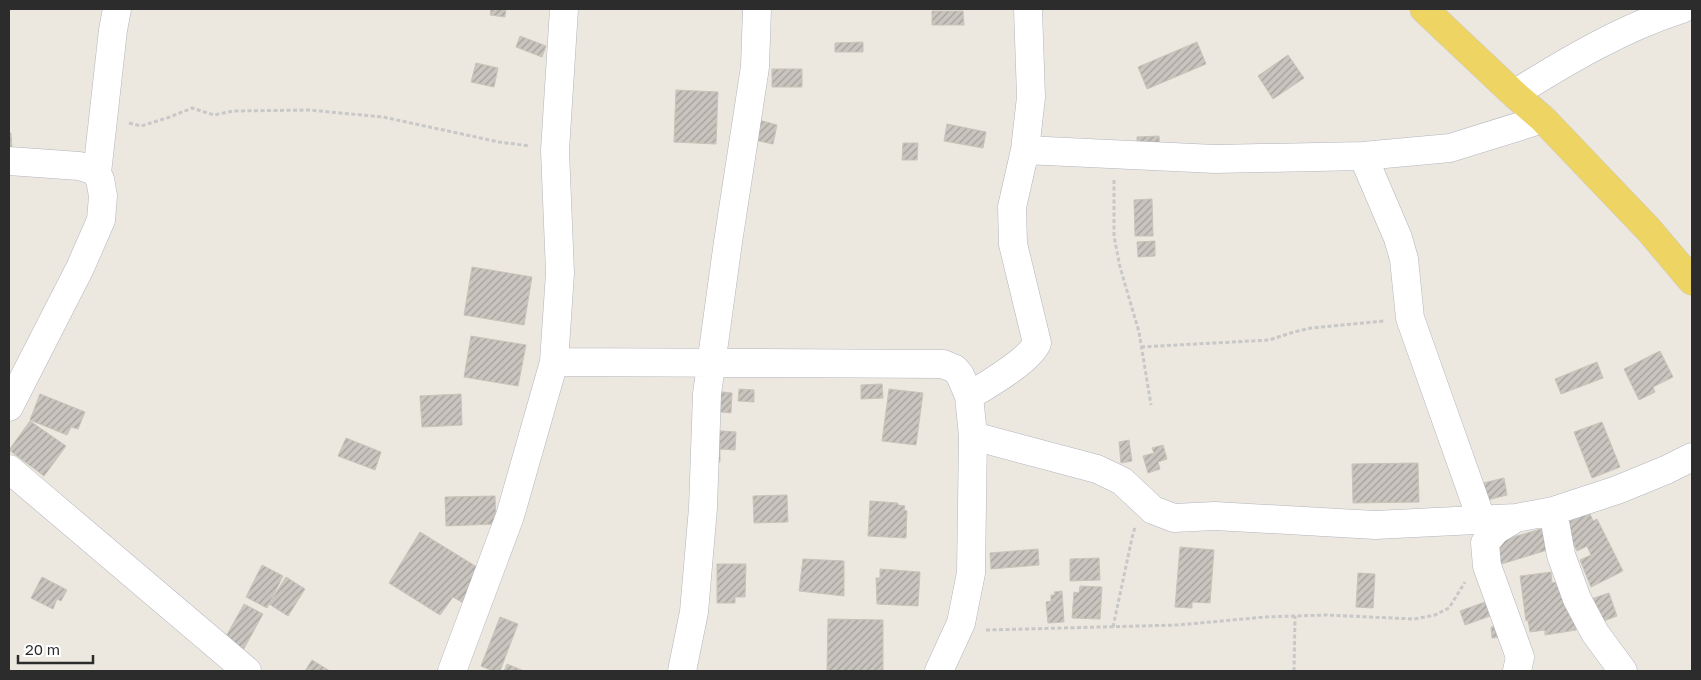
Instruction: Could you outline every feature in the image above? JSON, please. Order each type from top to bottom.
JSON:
[{"type":"main road","points":[[1424,9],[1543,119],[1649,230],[1692,281]]},
{"type":"street","points":[[97,173],[117,9]]},
{"type":"street","points":[[452,671],[510,516],[554,362],[560,273],[555,150],[564,9]]},
{"type":"street","points":[[682,671],[694,612],[703,508],[708,394],[729,233],[755,67],[757,9]]},
{"type":"street","points":[[969,396],[1024,359],[1037,343],[1013,244],[1012,207],[1024,150],[1032,97],[1028,9]]},
{"type":"street","points":[[1514,94],[1568,60],[1638,25],[1682,9]]},
{"type":"street","points":[[1024,150],[1215,159],[1363,156],[1450,148],[1543,119]]},
{"type":"street","points":[[1363,156],[1398,238],[1404,259],[1410,318],[1484,532],[1488,566],[1520,657],[1517,671]]},
{"type":"street","points":[[9,161],[79,166],[93,170],[100,178],[103,196],[101,220],[80,268],[9,407]]},
{"type":"street","points":[[554,362],[944,364],[955,368],[969,396],[973,436],[971,573],[961,623],[939,671]]},
{"type":"street","points":[[973,436],[1097,469],[1122,481],[1153,510],[1174,518],[1214,516],[1484,532],[1516,518],[1554,510],[1617,490],[1692,457]]},
{"type":"street","points":[[9,469],[241,669]]},
{"type":"street","points":[[1554,510],[1561,555],[1577,599],[1595,633],[1623,671]]},
{"type":"path","points":[[104,118],[141,126],[192,108],[214,115],[233,111],[309,110],[383,117],[499,142],[555,150]]},
{"type":"path","points":[[1114,154],[1114,236],[1141,347],[1150,405]]},
{"type":"path","points":[[1141,347],[1269,340],[1311,328],[1410,318]]},
{"type":"path","points":[[1114,627],[1132,538],[1144,502]]},
{"type":"path","points":[[958,631],[1178,625],[1265,617],[1326,615],[1414,619],[1435,616],[1449,608],[1473,568],[1484,532]]},
{"type":"path","points":[[1294,671],[1295,616]]},
{"type":"building","points":[[491,9],[506,9],[505,17],[490,15]]},
{"type":"building","points":[[932,11],[963,11],[964,25],[932,25]]},
{"type":"building","points":[[520,36],[546,46],[542,57],[516,47]]},
{"type":"building","points":[[863,42],[863,52],[835,52],[835,43]]},
{"type":"building","points":[[1197,42],[1206,64],[1147,89],[1138,67]]},
{"type":"building","points":[[1288,55],[1304,78],[1273,99],[1258,76]]},
{"type":"building","points":[[476,63],[498,68],[494,87],[471,82]]},
{"type":"building","points":[[772,69],[802,69],[802,87],[772,87]]},
{"type":"building","points":[[676,90],[718,92],[716,144],[674,142]]},
{"type":"building","points":[[759,120],[777,125],[773,144],[754,140]]},
{"type":"building","points":[[947,124],[986,132],[983,148],[944,141]]},
{"type":"building","points":[[9,133],[11,133],[12,150],[9,150]]},
{"type":"building","points":[[1159,136],[1160,151],[1137,152],[1137,137]]},
{"type":"building","points":[[903,143],[918,143],[917,160],[902,160]]},
{"type":"building","points":[[1152,199],[1153,236],[1135,236],[1134,200]]},
{"type":"building","points":[[1155,241],[1155,256],[1138,257],[1137,242]]},
{"type":"building","points":[[472,267],[532,277],[524,325],[464,315]]},
{"type":"building","points":[[471,336],[526,345],[518,386],[464,377]]},
{"type":"building","points":[[1660,351],[1673,377],[1653,387],[1655,392],[1639,400],[1624,369]]},
{"type":"building","points":[[1597,362],[1603,378],[1561,394],[1555,379]]},
{"type":"building","points":[[882,384],[883,398],[861,399],[861,385]]},
{"type":"building","points":[[739,389],[754,390],[754,402],[738,401]]},
{"type":"building","points":[[889,389],[923,393],[916,445],[882,441]]},
{"type":"building","points":[[713,391],[732,393],[731,413],[711,411]]},
{"type":"building","points":[[40,394],[85,412],[78,429],[71,427],[67,435],[30,420]]},
{"type":"building","points":[[461,394],[462,425],[422,427],[420,396]]},
{"type":"building","points":[[30,421],[66,446],[44,476],[9,450]]},
{"type":"building","points":[[1602,422],[1620,467],[1592,478],[1574,432]]},
{"type":"building","points":[[709,430],[736,432],[735,450],[720,449],[720,462],[707,462]]},
{"type":"building","points":[[346,438],[381,452],[375,470],[338,456]]},
{"type":"building","points":[[1129,440],[1132,461],[1121,463],[1119,442]]},
{"type":"building","points":[[1163,445],[1167,459],[1158,462],[1160,469],[1148,473],[1143,456],[1154,453],[1152,448]]},
{"type":"building","points":[[1418,463],[1419,502],[1353,503],[1352,464]]},
{"type":"building","points":[[1504,478],[1507,495],[1479,502],[1475,485]]},
{"type":"building","points":[[787,495],[788,522],[754,523],[753,496]]},
{"type":"building","points":[[495,496],[496,524],[446,526],[445,497]]},
{"type":"building","points":[[870,501],[898,503],[898,505],[905,506],[904,510],[907,511],[906,538],[868,536]]},
{"type":"building","points":[[1589,512],[1593,521],[1597,519],[1623,571],[1591,587],[1580,560],[1591,555],[1587,546],[1577,551],[1564,524]]},
{"type":"building","points":[[1548,527],[1554,548],[1495,566],[1489,544]]},
{"type":"building","points":[[420,532],[485,572],[465,604],[453,597],[440,615],[389,583]]},
{"type":"building","points":[[1180,547],[1214,550],[1210,603],[1192,602],[1192,608],[1175,607]]},
{"type":"building","points":[[1038,549],[1039,565],[991,569],[990,553]]},
{"type":"building","points":[[1099,558],[1100,580],[1070,581],[1070,559]]},
{"type":"building","points":[[803,559],[844,561],[844,596],[799,591]]},
{"type":"building","points":[[717,564],[746,564],[745,597],[735,597],[735,603],[717,603]]},
{"type":"building","points":[[262,565],[283,576],[267,608],[246,597]]},
{"type":"building","points":[[880,569],[920,572],[918,606],[877,604],[876,578],[880,578]]},
{"type":"building","points":[[1551,572],[1552,583],[1562,581],[1571,592],[1576,630],[1545,635],[1545,630],[1530,632],[1528,620],[1526,621],[1520,576]]},
{"type":"building","points":[[1358,573],[1375,574],[1373,608],[1356,607]]},
{"type":"building","points":[[42,577],[67,590],[61,601],[57,599],[53,609],[31,598]]},
{"type":"building","points":[[286,577],[305,589],[288,616],[269,604]]},
{"type":"building","points":[[1080,586],[1102,587],[1100,619],[1072,618],[1074,592],[1079,593]]},
{"type":"building","points":[[1062,591],[1064,622],[1048,623],[1046,602],[1051,601],[1051,595],[1055,595],[1054,592]]},
{"type":"building","points":[[1609,593],[1617,616],[1593,625],[1585,601]]},
{"type":"building","points":[[1488,601],[1493,615],[1465,625],[1460,611]]},
{"type":"building","points":[[244,604],[263,614],[242,652],[223,642]]},
{"type":"building","points":[[500,617],[518,624],[500,671],[493,671],[481,666]]},
{"type":"building","points":[[828,619],[883,620],[883,671],[827,671]]},
{"type":"building","points":[[1502,625],[1504,637],[1492,638],[1491,627]]},
{"type":"building","points":[[312,660],[330,671],[305,671]]},
{"type":"building","points":[[507,664],[524,671],[504,671]]}]
